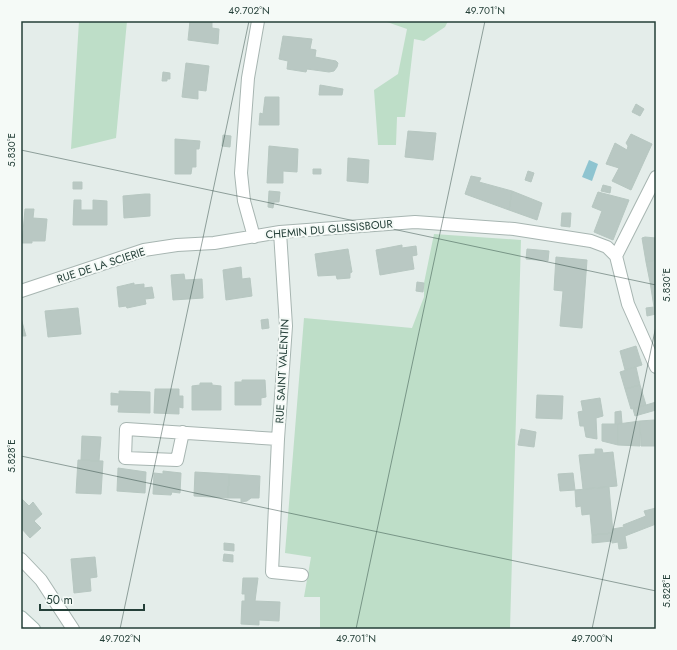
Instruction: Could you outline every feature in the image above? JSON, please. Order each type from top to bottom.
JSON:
[{"type":"street","name":"CHEMIN DU GLISSISBOUR","points":[[258,21],[248,78],[241,173],[244,201],[254,237],[280,232],[415,222],[507,228],[591,241],[607,247],[616,256]]},
{"type":"street","points":[[656,177],[616,256],[628,304],[656,367]]},
{"type":"street","name":"RUE SAINT VALENTIN","points":[[280,232],[286,326],[278,439],[272,572],[302,575]]},
{"type":"street","name":"RUE DE LA SCIERIE","points":[[21,291],[144,250],[254,237]]},
{"type":"street","name":"RUE SAINT VALENTIN","points":[[183,432],[177,460],[125,458],[126,429],[183,432],[200,435],[278,439]]},
{"type":"street","points":[[21,559],[41,580],[73,629]]},
{"type":"street","points":[[21,617],[34,629]]},
{"type":"green space","points":[[79,21],[127,21],[116,138],[71,149]]},
{"type":"green space","points":[[448,21],[445,27],[424,41],[414,39],[405,117],[397,117],[396,145],[378,145],[374,90],[398,74],[407,29],[387,22]]},
{"type":"green space","points":[[434,234],[521,240],[510,629],[320,629],[320,597],[304,597],[311,557],[285,553],[304,318],[412,328],[424,297],[424,283]]},
{"type":"water","points":[[589,160],[598,164],[592,181],[582,177]]},
{"type":"building","points":[[190,21],[212,21],[212,28],[219,29],[218,44],[188,40]]},
{"type":"building","points":[[283,36],[312,39],[310,49],[316,50],[315,57],[336,61],[338,63],[337,67],[334,71],[329,72],[307,69],[306,72],[287,69],[288,61],[279,59]]},
{"type":"building","points":[[186,63],[209,66],[206,91],[198,90],[198,99],[182,97]]},
{"type":"building","points":[[163,72],[170,73],[170,79],[167,79],[167,81],[162,81]]},
{"type":"building","points":[[320,85],[343,89],[342,95],[319,95]]},
{"type":"building","points":[[265,97],[279,97],[279,125],[259,125],[260,113],[263,114]]},
{"type":"building","points":[[636,104],[644,109],[640,116],[632,112]]},
{"type":"building","points":[[408,131],[436,133],[433,160],[405,157]]},
{"type":"building","points":[[631,134],[652,144],[631,190],[612,181],[619,168],[606,164],[615,143],[627,150],[628,146],[626,143]]},
{"type":"building","points":[[223,135],[231,136],[230,147],[222,146]]},
{"type":"building","points":[[175,139],[200,141],[199,149],[196,149],[196,167],[192,167],[191,174],[175,174]]},
{"type":"building","points":[[269,146],[298,149],[297,172],[283,171],[283,183],[267,183]]},
{"type":"building","points":[[348,158],[369,160],[368,183],[347,181]]},
{"type":"building","points":[[313,169],[321,169],[321,174],[313,174]]},
{"type":"building","points":[[528,171],[534,173],[531,182],[525,180]]},
{"type":"building","points":[[471,176],[481,178],[479,182],[512,191],[509,210],[465,194]]},
{"type":"building","points":[[73,182],[82,182],[82,189],[73,189]]},
{"type":"building","points":[[603,185],[611,187],[610,193],[601,191]]},
{"type":"building","points":[[269,191],[280,192],[279,202],[274,202],[273,208],[268,207]]},
{"type":"building","points":[[512,191],[542,203],[537,220],[509,210]]},
{"type":"building","points":[[598,192],[629,200],[613,240],[594,232],[602,211],[592,207]]},
{"type":"building","points":[[150,194],[150,216],[124,218],[123,196]]},
{"type":"building","points":[[74,200],[81,200],[81,210],[93,210],[93,200],[107,201],[107,225],[73,225]]},
{"type":"building","points":[[25,209],[34,209],[33,218],[47,219],[45,241],[22,243]]},
{"type":"building","points":[[562,213],[571,213],[570,227],[561,226]]},
{"type":"building","points":[[642,238],[656,238],[656,260],[646,262]]},
{"type":"building","points":[[402,245],[402,248],[416,246],[417,255],[412,256],[414,269],[380,275],[376,250]]},
{"type":"building","points":[[348,249],[352,272],[350,273],[350,278],[337,279],[336,275],[318,276],[315,254]]},
{"type":"building","points":[[527,249],[549,251],[548,261],[526,259]]},
{"type":"building","points":[[556,257],[587,260],[582,328],[560,326],[563,291],[554,290]]},
{"type":"building","points":[[656,260],[656,281],[650,282],[646,262]]},
{"type":"building","points":[[241,267],[242,279],[250,278],[252,296],[226,300],[223,270]]},
{"type":"building","points":[[184,274],[185,280],[202,279],[203,298],[173,300],[171,275]]},
{"type":"building","points":[[656,281],[656,314],[647,316],[646,308],[654,307],[650,282]]},
{"type":"building","points":[[417,282],[424,283],[423,292],[416,291]]},
{"type":"building","points":[[134,283],[134,285],[144,284],[144,288],[152,287],[154,298],[145,299],[146,304],[127,308],[126,306],[119,307],[117,287]]},
{"type":"building","points":[[78,308],[81,334],[48,337],[45,311]]},
{"type":"building","points":[[21,318],[26,336],[21,336]]},
{"type":"building","points":[[268,319],[269,328],[262,329],[261,320]]},
{"type":"building","points":[[636,346],[642,365],[625,370],[620,351]]},
{"type":"building","points":[[636,367],[640,385],[625,389],[620,372]]},
{"type":"building","points":[[242,380],[265,380],[266,397],[261,398],[261,405],[235,405],[235,382],[242,382]]},
{"type":"building","points":[[200,383],[212,383],[212,385],[221,386],[221,410],[192,410],[192,386],[200,385]]},
{"type":"building","points":[[640,385],[646,405],[631,409],[625,389]]},
{"type":"building","points":[[155,389],[179,389],[179,396],[183,396],[183,408],[179,407],[179,414],[154,413]]},
{"type":"building","points":[[119,391],[150,392],[150,413],[118,412],[119,405],[111,405],[111,393],[119,394]]},
{"type":"building","points":[[537,395],[563,396],[562,419],[536,418]]},
{"type":"building","points":[[600,398],[603,416],[596,418],[597,439],[586,437],[584,426],[580,426],[578,412],[583,411],[581,401]]},
{"type":"building","points":[[656,402],[656,410],[635,416],[633,409]]},
{"type":"building","points":[[621,411],[622,423],[615,424],[615,412]]},
{"type":"building","points":[[656,420],[656,446],[641,446],[640,421]]},
{"type":"building","points":[[640,421],[640,446],[618,445],[618,424]]},
{"type":"building","points":[[602,424],[618,424],[618,445],[602,441]]},
{"type":"building","points":[[521,429],[536,432],[534,447],[518,445]]},
{"type":"building","points":[[82,436],[101,437],[99,461],[81,460]]},
{"type":"building","points":[[595,449],[602,449],[603,453],[613,452],[617,486],[583,489],[579,455],[595,454]]},
{"type":"building","points":[[78,460],[103,461],[101,494],[76,493]]},
{"type":"building","points":[[118,468],[146,472],[145,493],[117,491]]},
{"type":"building","points":[[163,471],[181,473],[180,493],[172,492],[171,495],[153,494],[154,473],[163,474]]},
{"type":"building","points":[[195,472],[229,474],[228,498],[194,496]]},
{"type":"building","points":[[573,473],[575,490],[560,491],[558,474]]},
{"type":"building","points":[[229,474],[260,476],[259,498],[251,498],[247,501],[241,502],[241,498],[228,498]]},
{"type":"building","points":[[609,487],[613,533],[592,535],[590,514],[582,515],[581,506],[576,507],[575,490]]},
{"type":"building","points":[[21,498],[29,506],[33,502],[42,514],[34,521],[41,528],[30,538],[21,528]]},
{"type":"building","points":[[656,508],[656,524],[625,536],[627,548],[619,549],[618,542],[612,543],[612,541],[592,543],[592,535],[613,533],[613,529],[624,527],[623,525],[646,516],[644,511]]},
{"type":"building","points":[[224,543],[234,544],[234,551],[224,550]]},
{"type":"building","points":[[224,554],[233,555],[233,562],[223,561]]},
{"type":"building","points":[[95,557],[97,577],[90,578],[91,591],[74,593],[71,559]]},
{"type":"building","points":[[243,578],[258,578],[255,601],[280,602],[279,621],[259,620],[259,625],[241,624],[242,601],[245,601],[245,594],[242,594]]}]
